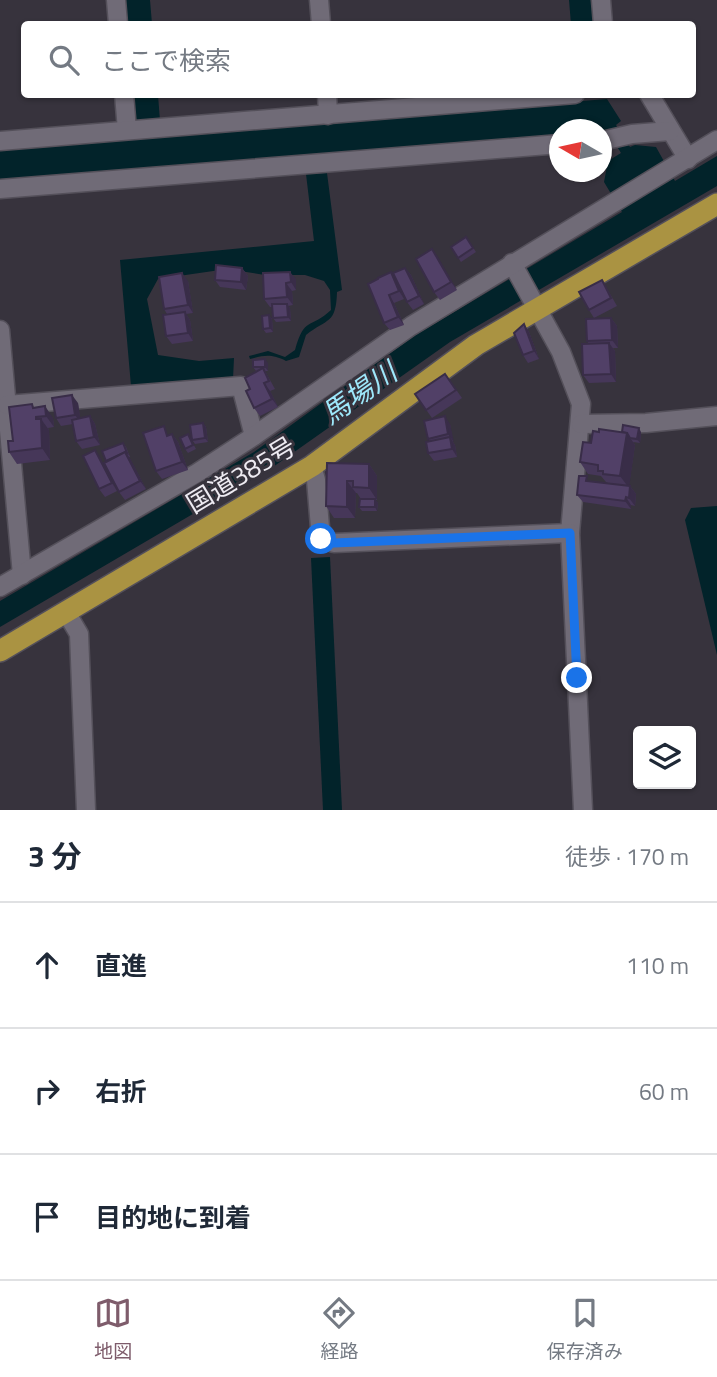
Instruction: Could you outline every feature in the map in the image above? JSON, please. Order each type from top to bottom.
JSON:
[{"type":"highway","name":"国道385号","points":[[0,650],[312,466],[535,304],[717,204]]},
{"type":"street","points":[[116,0],[118,21]]},
{"type":"street","points":[[319,0],[321,21]]},
{"type":"street","points":[[601,0],[603,21]]},
{"type":"street","points":[[124,98],[127,130]]},
{"type":"street","points":[[327,98],[328,115]]},
{"type":"street","points":[[0,141],[528,98]]},
{"type":"street","points":[[651,98],[670,131],[680,164]]},
{"type":"street","points":[[612,139],[670,131]]},
{"type":"street","points":[[0,587],[197,474],[411,326],[717,141]]},
{"type":"street","points":[[0,189],[549,145]]},
{"type":"street","points":[[514,266],[561,352],[581,404],[570,533],[583,810]]},
{"type":"street","points":[[0,330],[22,575]]},
{"type":"street","points":[[7,405],[241,386],[254,436]]},
{"type":"street","points":[[580,424],[634,423],[717,416]]},
{"type":"street","points":[[312,466],[316,480],[321,539],[334,543],[570,533]]},
{"type":"street","points":[[66,612],[79,634],[86,810]]},
{"type":"water","points":[[125,0],[150,0],[152,21],[127,21]]},
{"type":"water","points":[[569,0],[594,0],[596,21],[571,21]]},
{"type":"water","points":[[133,98],[158,98],[160,121],[135,123]]},
{"type":"water","name":"馬場川","points":[[607,99],[621,121],[616,125],[630,147],[656,147],[675,181],[717,156],[717,186],[450,342],[273,467],[0,627],[0,601],[254,452],[414,336],[622,212],[604,182],[612,182],[612,159],[621,153],[612,138],[612,119],[549,119],[549,139],[0,183],[0,148]]},
{"type":"water","points":[[327,173],[342,290],[337,292],[335,310],[329,320],[306,335],[299,357],[286,361],[272,356],[250,359],[249,356],[268,351],[285,357],[295,350],[305,327],[331,310],[330,290],[324,281],[305,275],[265,275],[227,269],[158,279],[147,299],[158,355],[199,361],[234,358],[233,379],[131,386],[120,260],[314,241],[306,174]]},
{"type":"water","points":[[717,506],[717,655],[685,520],[691,508]]},
{"type":"water","points":[[330,557],[342,810],[323,810],[311,558]]},
{"type":"building","points":[[466,237],[473,248],[458,258],[451,247]]},
{"type":"building","points":[[432,249],[451,282],[434,292],[416,259]]},
{"type":"building","points":[[216,265],[242,268],[241,282],[215,280]]},
{"type":"building","points":[[405,268],[419,296],[407,302],[393,273]]},
{"type":"building","points":[[290,272],[291,282],[286,283],[287,297],[264,299],[263,273]]},
{"type":"building","points":[[391,272],[399,291],[389,295],[398,317],[384,323],[368,284]]},
{"type":"building","points":[[182,273],[188,305],[164,309],[159,277]]},
{"type":"building","points":[[602,280],[611,298],[589,310],[579,292]]},
{"type":"building","points":[[272,304],[287,304],[288,317],[273,318]]},
{"type":"building","points":[[185,312],[188,333],[166,336],[163,315]]},
{"type":"building","points":[[269,315],[270,328],[263,329],[262,316]]},
{"type":"building","points":[[611,318],[612,340],[587,341],[586,319]]},
{"type":"building","points":[[524,324],[534,351],[523,355],[514,333]]},
{"type":"building","points":[[609,343],[611,374],[583,375],[582,344]]},
{"type":"building","points":[[265,359],[265,367],[253,367],[253,360]]},
{"type":"building","points":[[263,368],[269,381],[264,383],[272,399],[254,408],[246,391],[250,389],[245,378]]},
{"type":"building","points":[[445,374],[456,390],[426,410],[415,394]]},
{"type":"building","points":[[72,395],[75,415],[56,418],[52,398]]},
{"type":"building","points":[[32,404],[33,408],[45,406],[46,416],[36,417],[41,419],[42,448],[9,452],[8,441],[13,441],[9,407]]},
{"type":"building","points":[[90,416],[94,437],[76,441],[72,420]]},
{"type":"building","points":[[445,416],[448,434],[428,439],[424,421]]},
{"type":"building","points":[[203,423],[205,438],[192,440],[190,425]]},
{"type":"building","points":[[623,425],[639,428],[637,439],[622,432]]},
{"type":"building","points":[[164,426],[167,436],[172,434],[182,462],[156,471],[143,433]]},
{"type":"building","points":[[599,429],[627,433],[620,476],[603,474],[603,471],[598,471],[598,465],[580,462],[583,442],[591,443],[593,431],[599,432]]},
{"type":"building","points":[[188,434],[193,445],[185,449],[180,438]]},
{"type":"building","points":[[450,437],[452,449],[428,453],[426,442]]},
{"type":"building","points":[[123,443],[127,453],[106,461],[102,451]]},
{"type":"building","points":[[95,450],[112,483],[99,489],[83,456]]},
{"type":"building","points":[[125,452],[140,481],[119,492],[104,463]]},
{"type":"building","points":[[327,463],[369,464],[369,488],[353,487],[353,481],[347,481],[347,507],[326,506]]},
{"type":"building","points":[[579,476],[587,476],[586,481],[630,486],[629,498],[626,497],[625,501],[577,495]]},
{"type":"building","points":[[360,499],[375,499],[375,507],[359,507]]},
{"type":"route","points":[[321,539],[334,543],[570,533],[577,678]]}]
